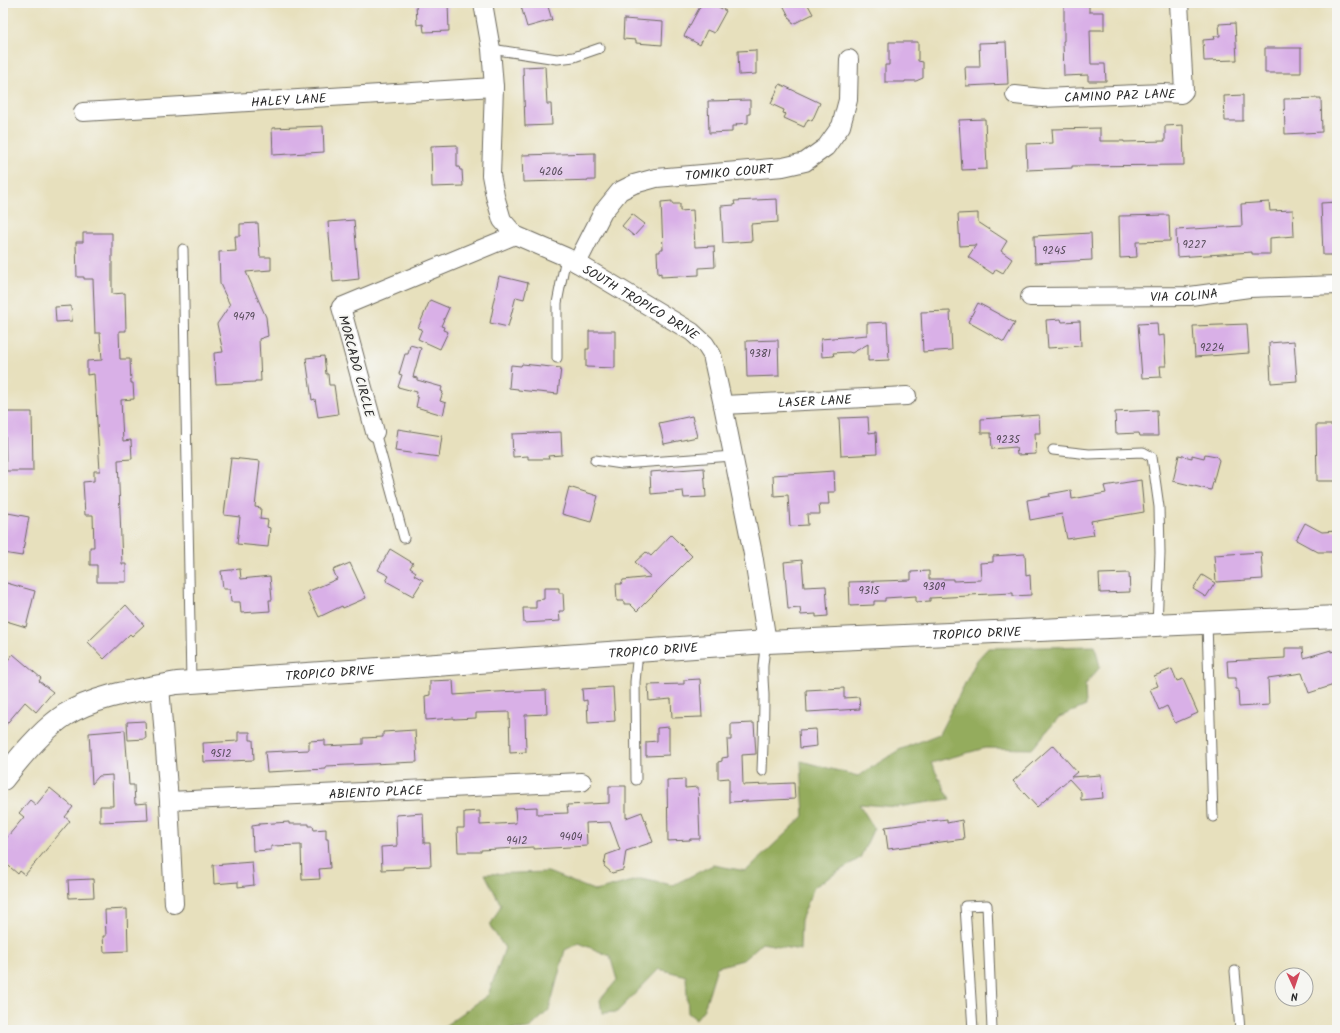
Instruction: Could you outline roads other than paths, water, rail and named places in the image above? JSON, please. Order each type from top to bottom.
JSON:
[{"type":"street","name":"SOUTH TROPICO DRIVE","points":[[483,3],[491,49],[494,87],[491,175],[502,220],[515,236],[571,260],[692,332],[705,344],[712,355],[753,554],[767,642]]},
{"type":"street","name":"CAMINO PAZ LANE","points":[[1015,95],[1042,98],[1163,93],[1181,94],[1184,91],[1180,3]]},
{"type":"street","name":"TOMIKO COURT","points":[[571,260],[603,212],[620,191],[634,184],[656,178],[783,167],[804,162],[826,147],[841,126],[848,100],[849,59]]},
{"type":"street","name":"HALEY LANE","points":[[83,112],[494,87]]},
{"type":"street","name":"MORCADO CIRCLE","points":[[375,432],[341,307],[515,236]]},
{"type":"street","name":"VIA COLINA","points":[[1030,297],[1190,296],[1249,288],[1337,285]]},
{"type":"street","name":"LASER LANE","points":[[723,405],[907,396]]},
{"type":"street","name":"TROPICO DRIVE","points":[[6,767],[65,715],[97,700],[160,686],[191,682],[767,642],[1337,617]]},
{"type":"street","points":[[160,686],[169,801],[174,904]]},
{"type":"street","name":"ABIENTO PLACE","points":[[169,801],[582,782]]},
{"type":"lane","points":[[491,49],[557,59],[574,57],[600,48]]},
{"type":"lane","points":[[183,249],[191,682]]},
{"type":"lane","points":[[557,358],[557,303],[571,260]]},
{"type":"lane","name":"MORCADO CIRCLE","points":[[375,432],[404,538]]},
{"type":"lane","points":[[1053,450],[1089,454],[1143,452],[1152,457],[1159,507],[1160,553],[1157,625]]},
{"type":"lane","points":[[595,460],[622,464],[733,456]]},
{"type":"lane","points":[[1207,623],[1213,817]]},
{"type":"lane","points":[[762,771],[764,696],[762,670],[763,656],[767,642]]},
{"type":"lane","points":[[636,780],[635,682],[638,651]]},
{"type":"lane","points":[[973,1030],[965,906],[987,905],[992,1030]]},
{"type":"lane","points":[[1235,971],[1240,1030]]}]
